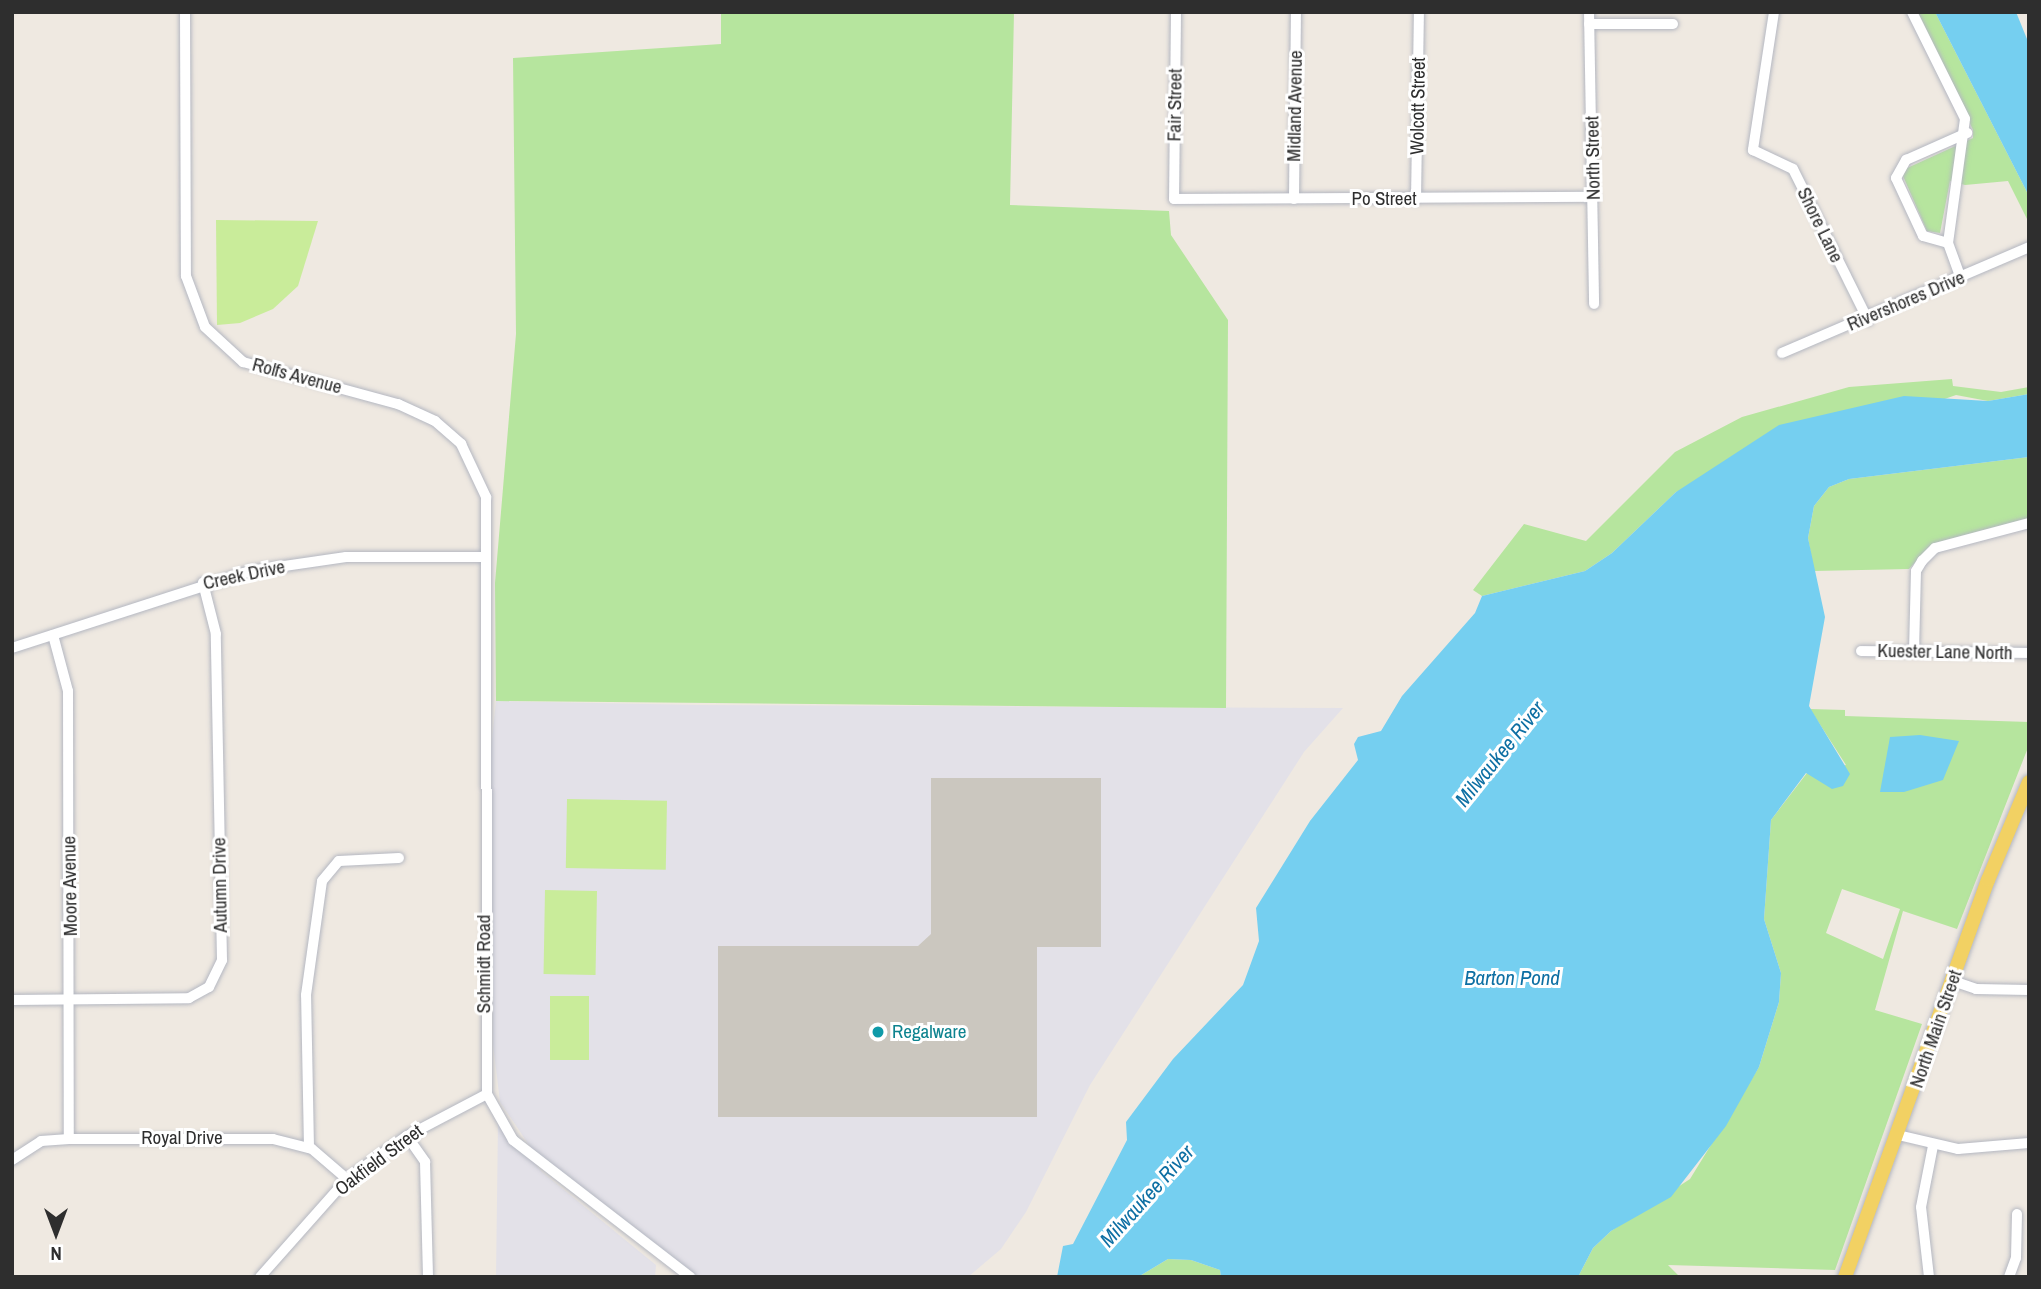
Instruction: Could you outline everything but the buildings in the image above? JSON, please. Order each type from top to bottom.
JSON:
[{"type":"main road","name":"North Main Street","points":[[1845,1277],[2029,782]]},
{"type":"street","name":"Rolfs Avenue","points":[[186,12],[186,276],[205,327],[243,362],[398,404],[435,421],[461,444],[476,468],[486,497],[486,557]]},
{"type":"street","name":"Fair Street","points":[[1174,199],[1176,12]]},
{"type":"street","name":"Midland Avenue","points":[[1294,199],[1296,12]]},
{"type":"street","name":"Wolcott Street","points":[[1416,199],[1419,12]]},
{"type":"street","name":"North Street","points":[[1589,12],[1594,304]]},
{"type":"street","name":"Shore Lane","points":[[1774,12],[1753,150],[1793,169],[1867,320]]},
{"type":"street","points":[[1912,12],[1967,133],[1948,243],[1961,278]]},
{"type":"street","points":[[1590,24],[1673,24]]},
{"type":"street","points":[[1948,243],[1923,236],[1896,178],[1906,160],[1967,133]]},
{"type":"street","name":"Po Street","points":[[1174,199],[1594,197]]},
{"type":"street","name":"Rivershores Drive","points":[[1782,354],[1818,334],[1867,320],[2029,247]]},
{"type":"street","points":[[1913,652],[1916,570],[1922,561],[1935,548],[2029,523]]},
{"type":"street","name":"Creek Drive","points":[[12,648],[202,583],[345,557],[486,557]]},
{"type":"street","name":"Schmidt Road","points":[[486,557],[487,1094],[513,1140],[690,1277]]},
{"type":"street","name":"Autumn Drive","points":[[12,1000],[189,998],[209,987],[222,960],[216,634],[202,583]]},
{"type":"street","name":"Moore Avenue","points":[[53,635],[68,691],[71,1000],[69,1139]]},
{"type":"street","name":"Kuester Lane North","points":[[1861,651],[2029,653]]},
{"type":"street","points":[[309,1148],[306,995],[322,881],[339,861],[400,858]]},
{"type":"street","points":[[1954,981],[1976,989],[2029,989]]},
{"type":"street","name":"Oakfield Street","points":[[260,1277],[347,1179],[407,1136],[487,1094]]},
{"type":"street","points":[[1898,1135],[1933,1146],[1979,1150],[2029,1143]]},
{"type":"street","points":[[407,1136],[425,1162],[428,1277]]},
{"type":"street","name":"Royal Drive","points":[[12,1160],[41,1141],[273,1139],[309,1148],[347,1179]]},
{"type":"street","points":[[1929,1277],[1921,1207],[1933,1146]]},
{"type":"street","points":[[2009,1277],[2016,1258],[2017,1214]]},
{"type":"shaded area","points":[[496,701],[698,705],[1343,708],[1304,752],[1090,1085],[1026,1212],[1001,1249],[968,1277],[690,1277],[531,1148],[500,1102],[493,1044],[491,748]]},
{"type":"shaded area","points":[[498,1121],[542,1172],[656,1265],[655,1277],[496,1277]]},
{"type":"green space","points":[[721,12],[1014,12],[1010,205],[1169,211],[1171,235],[1228,320],[1226,708],[496,701],[495,583],[516,334],[513,58],[721,44]]},
{"type":"green space","points":[[1918,12],[1935,12],[2029,196],[2029,223],[2008,181],[1965,185],[1950,181],[1940,233],[1927,231],[1903,176],[1905,169],[1973,138],[1973,130]]},
{"type":"green space","points":[[216,220],[318,221],[298,286],[273,309],[240,323],[217,325]]},
{"type":"green space","points":[[1952,379],[1953,386],[2001,392],[2029,387],[2029,394],[1988,401],[1956,395],[1676,492],[1612,553],[1585,571],[1482,596],[1473,590],[1524,524],[1586,541],[1675,452],[1742,417],[1849,387]]},
{"type":"green space","points":[[2029,457],[2029,519],[1922,555],[1909,569],[1814,571],[1808,538],[1814,506],[1829,487],[1849,479]]},
{"type":"green space","points":[[1810,709],[1845,710],[1845,716],[2029,722],[2029,745],[1957,929],[1903,911],[1875,1010],[1922,1024],[1835,1270],[1668,1265],[1680,1277],[1578,1277],[1593,1248],[1611,1231],[1690,1179],[1759,1067],[1779,1002],[1781,973],[1764,919],[1771,820],[1807,773],[1846,765]],"holes":[[[1842,889],[1900,909],[1883,959],[1826,933]]]},
{"type":"green space","points":[[567,799],[667,801],[666,870],[566,868]]},
{"type":"green space","points":[[545,890],[597,891],[596,975],[544,974]]},
{"type":"green space","points":[[550,996],[589,996],[589,1060],[550,1060]]},
{"type":"green space","points":[[1168,1259],[1191,1260],[1220,1270],[1221,1277],[1138,1277]]},
{"type":"water","points":[[1935,12],[2016,12],[2029,44],[2029,196]]},
{"type":"water","name":"Barton Pond","points":[[2029,394],[2029,457],[1849,479],[1829,487],[1814,506],[1808,538],[1825,617],[1809,706],[1850,774],[1843,786],[1832,789],[1806,773],[1771,820],[1764,919],[1781,973],[1779,1002],[1759,1067],[1726,1126],[1671,1197],[1611,1231],[1593,1248],[1578,1277],[1221,1277],[1220,1270],[1191,1260],[1168,1259],[1138,1277],[1057,1277],[1063,1246],[1073,1244],[1127,1140],[1126,1122],[1173,1059],[1243,985],[1259,941],[1256,908],[1310,821],[1358,760],[1354,744],[1358,737],[1381,731],[1402,696],[1475,613],[1482,596],[1585,571],[1612,553],[1676,492],[1779,425],[1904,396],[1988,401]]},
{"type":"water","points":[[1920,735],[1959,741],[1943,780],[1904,792],[1880,792],[1890,737]]},
{"type":"place","name":"Regalware","points":[[878,1032]]},
{"type":"water label","name":"Milwaukee River","points":[[1500,754]]},
{"type":"water label","name":"Milwaukee River","points":[[1147,1196]]}]
